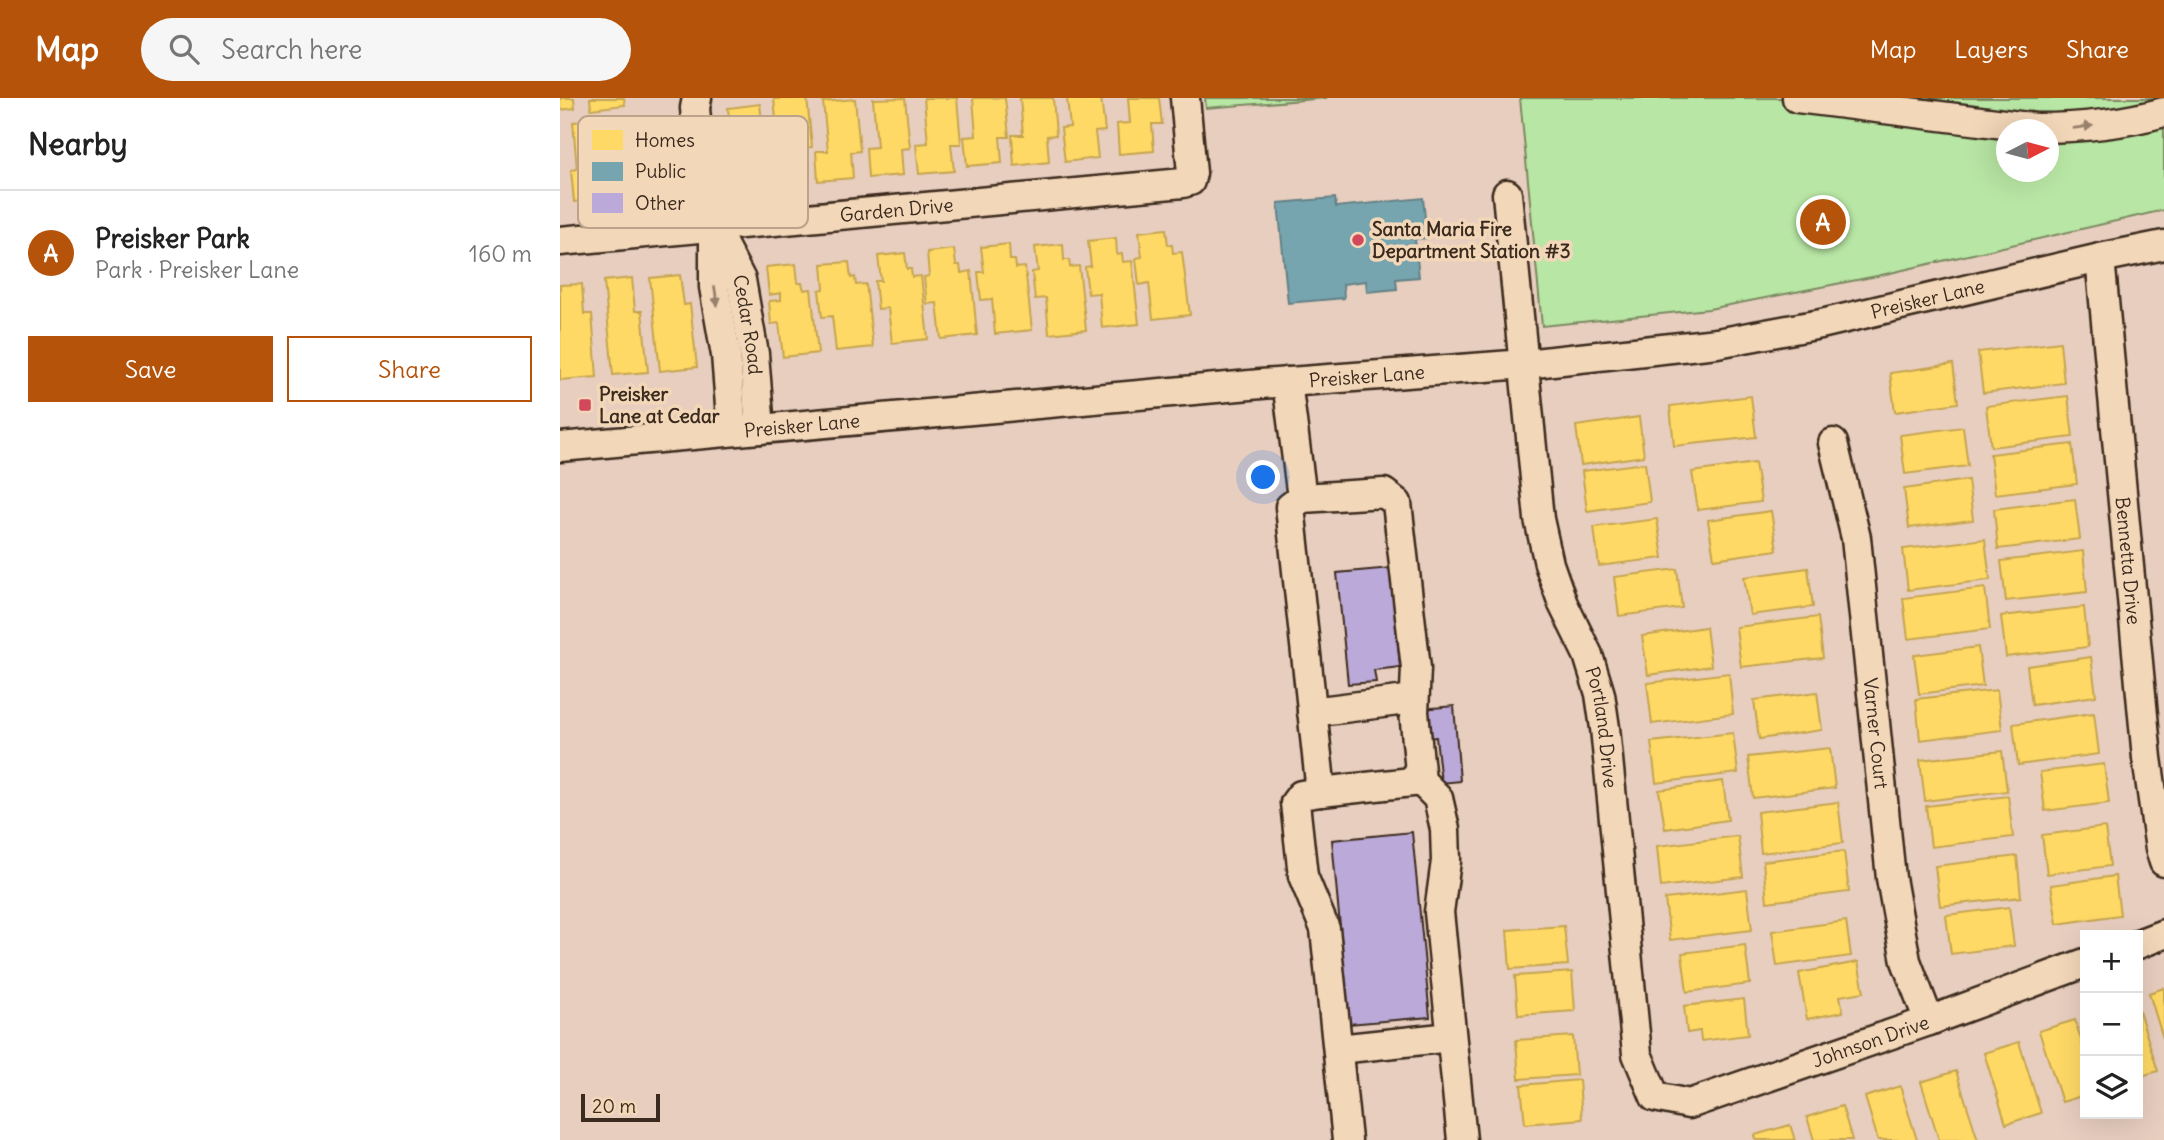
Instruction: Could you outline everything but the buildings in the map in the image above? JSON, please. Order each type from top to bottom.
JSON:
[{"type":"street","name":"Cedar Road","points":[[696,116],[697,98]]},
{"type":"street","name":"Garden Drive","points":[[808,219],[1190,181],[1192,173],[1185,98]]},
{"type":"street","points":[[1797,98],[2036,128],[2072,128],[2137,120],[2164,112]]},
{"type":"street","name":"Portland Drive","points":[[1507,194],[1539,519],[1549,564],[1563,604],[1588,655],[1600,694],[1637,1054],[1655,1097]]},
{"type":"street","name":"Cedar Road","points":[[714,228],[741,280],[754,354],[760,429]]},
{"type":"street","name":"Cedar Road","points":[[714,228],[714,287],[726,355],[732,431]]},
{"type":"street","name":"Garden Drive","points":[[560,241],[714,228]]},
{"type":"street","name":"Preisker Lane","points":[[560,447],[1287,382],[1524,365],[1717,343],[1808,326],[2164,245]]},
{"type":"street","name":"Bennetta Drive","points":[[2100,258],[2147,758],[2164,862]]},
{"type":"street","points":[[1287,382],[1302,498]]},
{"type":"street","name":"Varner Court","points":[[1833,443],[1856,538],[1891,878],[1906,961],[1928,1021]]},
{"type":"street","points":[[1321,792],[1290,507],[1302,498],[1384,492],[1397,503],[1416,668],[1414,712],[1422,781],[1438,798],[1445,829],[1446,861],[1439,912],[1462,1140]]},
{"type":"street","points":[[1312,712],[1414,699]]},
{"type":"street","points":[[1347,1140],[1325,929],[1303,876],[1295,803],[1301,795],[1422,781]]},
{"type":"street","points":[[2143,942],[2164,934]]},
{"type":"street","name":"Johnson Drive","points":[[1655,1097],[1689,1104],[2080,965]]},
{"type":"street","points":[[1338,1049],[1451,1037]]},
{"type":"green space","points":[[1205,98],[1327,98],[1206,108]]},
{"type":"green space","points":[[1520,98],[2164,98],[2164,210],[1877,276],[1709,309],[1542,326]]},
{"type":"place","name":"Preisker Park","points":[[1823,222]]},
{"type":"place","name":"Santa Maria Fire Department Station #3","points":[[1358,240]]},
{"type":"place","name":"Preisker Lane at Cedar","points":[[585,405]]}]
